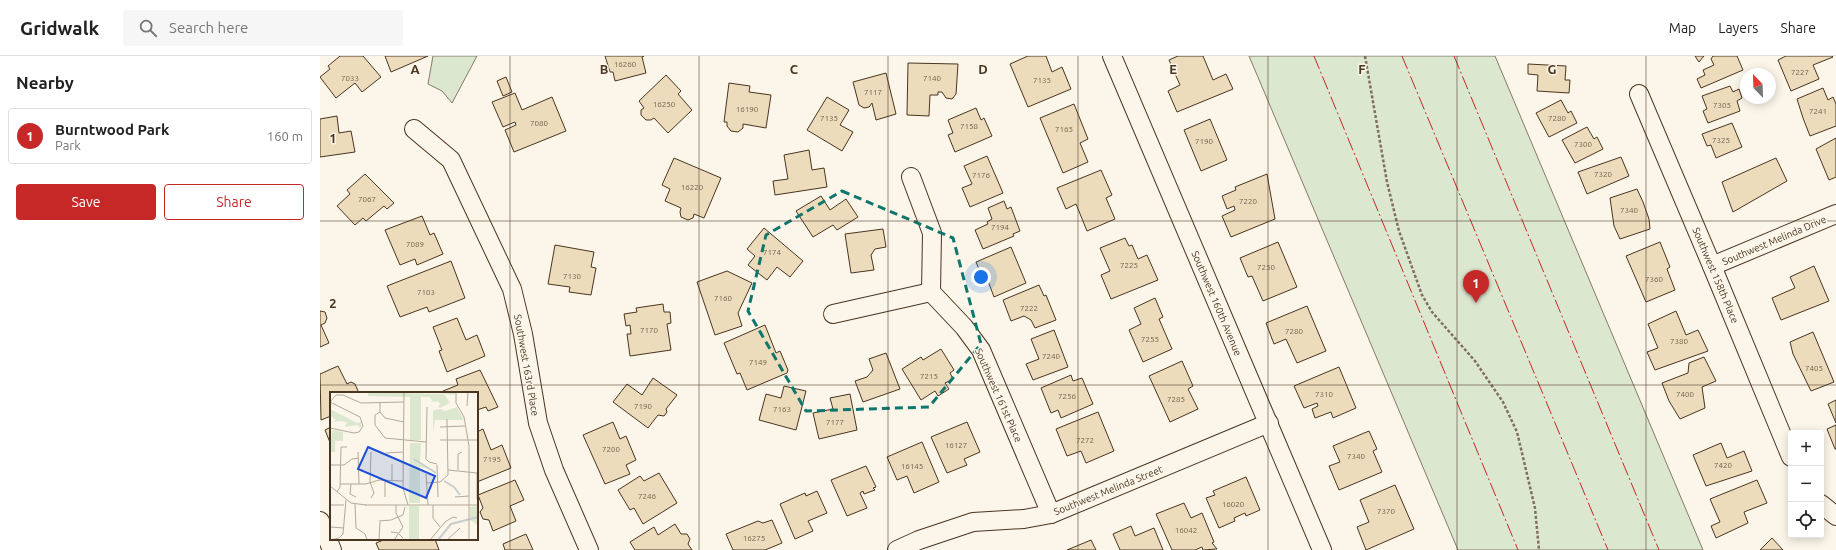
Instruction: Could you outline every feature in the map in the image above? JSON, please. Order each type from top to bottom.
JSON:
[{"type":"street","name":"Southwest 160th Avenue","points":[[1112,56],[1322,550]]},
{"type":"street","name":"Southwest 158th Place","points":[[1639,94],[1788,450]]},
{"type":"street","name":"Southwest 163rd Place","points":[[414,129],[451,160],[512,289],[523,334],[538,423],[554,470],[589,550]]},
{"type":"street","points":[[833,314],[932,292],[932,233],[911,177]]},
{"type":"street","name":"Southwest Melinda Drive","points":[[1712,266],[1836,214]]},
{"type":"street","name":"Southwest 161st Place","points":[[932,292],[964,327],[981,350],[1051,514]]},
{"type":"street","name":"Southwest Melinda Street","points":[[897,550],[921,545],[973,522],[1024,519],[1051,514],[1268,423]]},
{"type":"street","points":[[1824,506],[1836,516]]},
{"type":"street","points":[[320,521],[332,550]]},
{"type":"path","points":[[1365,56],[1387,182],[1399,231],[1422,295],[1432,312],[1474,361],[1503,402],[1517,432],[1535,508],[1539,550]]},
{"type":"highlighted area","points":[[842,191],[953,238],[981,344],[929,407],[806,411],[748,311],[766,235]]},
{"type":"green space","points":[[433,56],[477,56],[452,103],[442,91],[428,84]]},
{"type":"green space","points":[[1249,56],[1495,56],[1703,550],[1458,550]]},
{"type":"building","points":[[340,56],[363,56],[381,77],[362,92],[355,83],[336,98],[320,77],[330,69],[328,66]]},
{"type":"building","points":[[385,56],[428,56],[391,72]]},
{"type":"building","points":[[605,56],[644,56],[642,57],[646,73],[615,81],[613,72],[610,72]]},
{"type":"building","points":[[1028,56],[1046,56],[1052,72],[1062,67],[1071,89],[1028,107],[1010,64]]},
{"type":"building","points":[[1178,56],[1203,56],[1213,80],[1226,74],[1233,89],[1177,112],[1168,91],[1180,85],[1169,60]]},
{"type":"building","points":[[1695,56],[1704,56],[1699,62]]},
{"type":"building","points":[[1713,56],[1737,56],[1742,68],[1740,68],[1740,71],[1701,88],[1697,79],[1705,75],[1703,70],[1714,65],[1711,59]]},
{"type":"building","points":[[1786,56],[1833,57],[1813,65],[1819,79],[1791,91],[1778,60]]},
{"type":"building","points":[[908,63],[958,64],[956,94],[952,99],[946,98],[942,92],[938,92],[938,95],[930,95],[929,116],[907,115]]},
{"type":"building","points":[[1528,64],[1566,66],[1565,80],[1570,80],[1569,93],[1537,91],[1538,75],[1528,74]]},
{"type":"building","points":[[886,73],[896,114],[876,120],[872,103],[869,107],[864,108],[859,105],[853,82]]},
{"type":"building","points":[[666,75],[681,91],[678,94],[692,110],[668,133],[654,118],[651,120],[646,120],[641,115],[641,110],[644,108],[639,101]]},
{"type":"building","points":[[506,77],[512,92],[503,96],[497,81]]},
{"type":"building","points":[[729,83],[750,86],[749,92],[771,95],[766,128],[743,124],[743,128],[738,132],[731,131],[727,126],[727,122],[724,122]]},
{"type":"building","points":[[1730,86],[1733,92],[1739,89],[1740,99],[1737,101],[1740,111],[1708,123],[1703,111],[1707,109],[1702,96]]},
{"type":"building","points":[[1823,88],[1828,100],[1833,97],[1836,104],[1836,126],[1810,136],[1797,99]]},
{"type":"building","points":[[515,93],[522,110],[552,97],[566,131],[514,152],[505,130],[516,125],[515,122],[503,127],[492,102]]},
{"type":"building","points":[[827,97],[849,110],[840,125],[853,132],[842,151],[807,130]]},
{"type":"building","points":[[1561,100],[1568,113],[1571,111],[1577,123],[1549,137],[1536,113]]},
{"type":"building","points":[[1074,104],[1088,139],[1080,143],[1088,162],[1063,173],[1040,118]]},
{"type":"building","points":[[976,108],[981,120],[984,118],[992,136],[955,152],[948,135],[953,133],[948,120]]},
{"type":"building","points":[[337,116],[339,133],[351,131],[355,152],[320,157],[320,119]]},
{"type":"building","points":[[1210,119],[1227,160],[1201,171],[1184,130]]},
{"type":"building","points":[[1732,123],[1742,147],[1716,158],[1711,145],[1707,146],[1702,134]]},
{"type":"building","points":[[1587,127],[1594,139],[1597,137],[1603,149],[1575,163],[1562,140]]},
{"type":"building","points":[[1836,138],[1836,177],[1829,180],[1816,149]]},
{"type":"building","points":[[809,150],[812,170],[824,168],[827,187],[775,195],[773,181],[788,179],[784,155]]},
{"type":"building","points":[[987,156],[1003,193],[970,207],[962,188],[972,184],[964,166]]},
{"type":"building","points":[[1621,157],[1629,176],[1587,194],[1578,172]]},
{"type":"building","points":[[674,158],[721,178],[704,218],[694,214],[693,218],[688,220],[681,217],[681,208],[665,201],[670,189],[662,185]]},
{"type":"building","points":[[1776,158],[1787,181],[1733,212],[1722,182]]},
{"type":"building","points":[[1101,170],[1112,195],[1106,198],[1115,219],[1087,231],[1076,204],[1066,209],[1057,188]]},
{"type":"building","points":[[365,174],[394,203],[387,209],[384,206],[366,221],[363,218],[355,225],[337,206],[350,194],[347,190]]},
{"type":"building","points":[[1267,174],[1275,219],[1231,237],[1222,216],[1235,210],[1234,206],[1227,209],[1222,196],[1236,190],[1235,187]]},
{"type":"building","points":[[1637,189],[1649,219],[1650,229],[1620,239],[1614,226],[1610,198]]},
{"type":"building","points":[[821,196],[830,210],[846,199],[858,217],[837,230],[833,225],[813,237],[796,211]]},
{"type":"building","points":[[1004,201],[1007,209],[1011,207],[1020,231],[1013,234],[1014,236],[983,249],[975,230],[988,224],[987,222],[992,219],[988,208]]},
{"type":"building","points":[[422,216],[430,235],[434,233],[443,254],[417,265],[415,259],[400,265],[385,230]]},
{"type":"building","points":[[764,228],[803,261],[790,277],[777,267],[767,280],[748,265],[755,256],[747,249]]},
{"type":"building","points":[[883,229],[886,247],[875,249],[871,255],[874,270],[851,273],[845,234]]},
{"type":"building","points":[[1125,238],[1129,246],[1132,245],[1138,259],[1147,255],[1158,280],[1111,299],[1101,275],[1110,271],[1100,248]]},
{"type":"building","points":[[1278,242],[1297,287],[1263,301],[1252,276],[1248,277],[1240,258]]},
{"type":"building","points":[[1660,242],[1670,267],[1667,269],[1675,290],[1646,302],[1626,256]]},
{"type":"building","points":[[555,245],[594,252],[591,267],[596,268],[591,295],[569,292],[570,287],[548,284]]},
{"type":"building","points":[[1011,247],[1026,283],[994,297],[988,281],[984,282],[976,262]]},
{"type":"building","points":[[451,261],[465,298],[429,312],[427,307],[400,317],[387,286]]},
{"type":"building","points":[[1814,266],[1829,301],[1781,320],[1772,298],[1795,288],[1790,277]]},
{"type":"building","points":[[727,271],[752,283],[738,313],[742,326],[715,335],[697,282]]},
{"type":"building","points":[[1039,285],[1044,296],[1046,295],[1056,320],[1035,328],[1031,320],[1024,316],[1011,321],[1003,300]]},
{"type":"building","points":[[1155,298],[1163,317],[1159,319],[1172,349],[1143,362],[1129,330],[1141,324],[1134,308]]},
{"type":"building","points":[[663,304],[664,312],[670,312],[671,323],[667,324],[671,350],[630,356],[627,334],[631,334],[630,325],[626,326],[624,314],[637,312],[636,308]]},
{"type":"building","points":[[1307,306],[1326,351],[1297,363],[1286,339],[1274,344],[1266,323]]},
{"type":"building","points":[[320,311],[325,312],[327,318],[325,323],[321,325],[329,343],[320,347]]},
{"type":"building","points":[[1676,311],[1686,335],[1698,330],[1708,351],[1655,370],[1647,352],[1658,348],[1648,324]]},
{"type":"building","points":[[457,318],[466,340],[477,335],[485,356],[447,372],[439,351],[442,350],[433,327]]},
{"type":"building","points":[[765,325],[776,353],[780,351],[788,370],[787,373],[747,390],[740,373],[737,374],[724,343]]},
{"type":"building","points":[[1054,330],[1068,367],[1033,380],[1026,364],[1039,359],[1031,339]]},
{"type":"building","points":[[1813,332],[1834,382],[1811,391],[1793,354],[1790,342]]},
{"type":"building","points":[[941,349],[954,370],[950,373],[953,379],[945,383],[949,389],[938,396],[935,391],[921,400],[902,369],[921,357],[923,360]]},
{"type":"building","points":[[886,353],[900,389],[863,402],[855,381],[867,377],[873,370],[869,359]]},
{"type":"building","points":[[1704,357],[1716,381],[1702,387],[1705,408],[1680,419],[1669,401],[1662,383],[1688,373],[1689,363]]},
{"type":"building","points":[[1182,361],[1193,386],[1188,389],[1198,409],[1170,422],[1149,376]]},
{"type":"building","points":[[338,366],[347,384],[351,382],[355,384],[358,391],[330,392],[330,416],[321,420],[320,374]]},
{"type":"building","points":[[1339,367],[1356,408],[1333,418],[1331,412],[1315,418],[1312,409],[1318,406],[1317,403],[1304,408],[1294,386]]},
{"type":"building","points":[[480,370],[498,407],[488,411],[486,407],[478,410],[478,392],[444,392],[458,385],[456,379]]},
{"type":"building","points":[[1071,375],[1073,381],[1082,378],[1093,404],[1061,418],[1058,410],[1051,413],[1041,388]]},
{"type":"building","points":[[653,378],[677,395],[666,409],[667,412],[664,416],[658,415],[648,428],[613,402],[627,384],[642,395]]},
{"type":"building","points":[[784,386],[806,391],[796,430],[759,420],[766,394],[781,398]]},
{"type":"building","points":[[850,394],[857,430],[819,439],[813,413],[833,409],[830,398]]},
{"type":"building","points":[[1836,400],[1836,423],[1828,404]]},
{"type":"building","points":[[1098,412],[1114,451],[1086,463],[1081,451],[1067,456],[1056,429]]},
{"type":"building","points":[[613,422],[620,439],[626,436],[636,460],[626,465],[630,474],[605,484],[583,435]]},
{"type":"building","points":[[967,422],[980,452],[964,459],[967,465],[947,473],[931,437]]},
{"type":"building","points":[[1836,425],[1836,449],[1835,449],[1827,429]]},
{"type":"building","points":[[330,428],[330,442],[325,430]]},
{"type":"building","points":[[483,429],[491,450],[502,445],[511,468],[478,482],[478,432]]},
{"type":"building","points":[[1369,431],[1377,449],[1373,451],[1382,472],[1339,490],[1329,466],[1340,462],[1333,446]]},
{"type":"building","points":[[922,442],[939,482],[914,493],[907,476],[897,480],[887,457]]},
{"type":"building","points":[[1721,443],[1727,458],[1744,451],[1752,471],[1706,486],[1693,455]]},
{"type":"building","points":[[866,466],[876,487],[873,488],[875,490],[864,494],[863,491],[860,493],[867,508],[847,516],[831,480]]},
{"type":"building","points":[[659,473],[677,503],[643,524],[634,508],[630,510],[618,490],[640,476],[644,481]]},
{"type":"building","points":[[1246,477],[1260,510],[1246,516],[1245,513],[1234,518],[1235,521],[1219,528],[1206,498],[1215,495],[1213,491]]},
{"type":"building","points":[[515,480],[524,500],[510,506],[516,521],[493,531],[489,520],[483,519],[480,512],[483,508],[478,495]]},
{"type":"building","points":[[1757,480],[1767,503],[1744,512],[1748,523],[1716,538],[1711,526],[1720,522],[1710,499]]},
{"type":"building","points":[[1395,485],[1414,529],[1366,550],[1357,527],[1369,522],[1360,500]]},
{"type":"building","points":[[817,491],[827,513],[808,521],[813,531],[795,539],[780,504],[805,493],[806,496]]},
{"type":"building","points":[[1184,503],[1191,518],[1202,513],[1214,542],[1212,543],[1217,549],[1203,550],[1202,547],[1195,550],[1172,550],[1156,514]]},
{"type":"building","points":[[772,520],[782,543],[765,550],[733,550],[726,534],[758,521],[763,523]]},
{"type":"building","points":[[675,524],[681,534],[687,534],[690,539],[688,544],[692,550],[635,550],[630,542],[654,527],[658,535]]},
{"type":"building","points":[[1131,526],[1135,536],[1154,528],[1163,550],[1120,550],[1113,534]]},
{"type":"building","points":[[526,534],[533,550],[505,550],[503,544]]},
{"type":"building","points":[[1772,538],[1783,550],[1760,550]]},
{"type":"building","points":[[384,540],[435,540],[439,550],[379,550],[376,543]]},
{"type":"building","points":[[1091,540],[1096,550],[1067,550]]},
{"type":"power","points":[[1314,56],[1518,550]]},
{"type":"power","points":[[1402,56],[1608,550]]},
{"type":"power","points":[[1454,56],[1659,550]]},
{"type":"place","name":"Burntwood Park","points":[[1476,303]]}]
